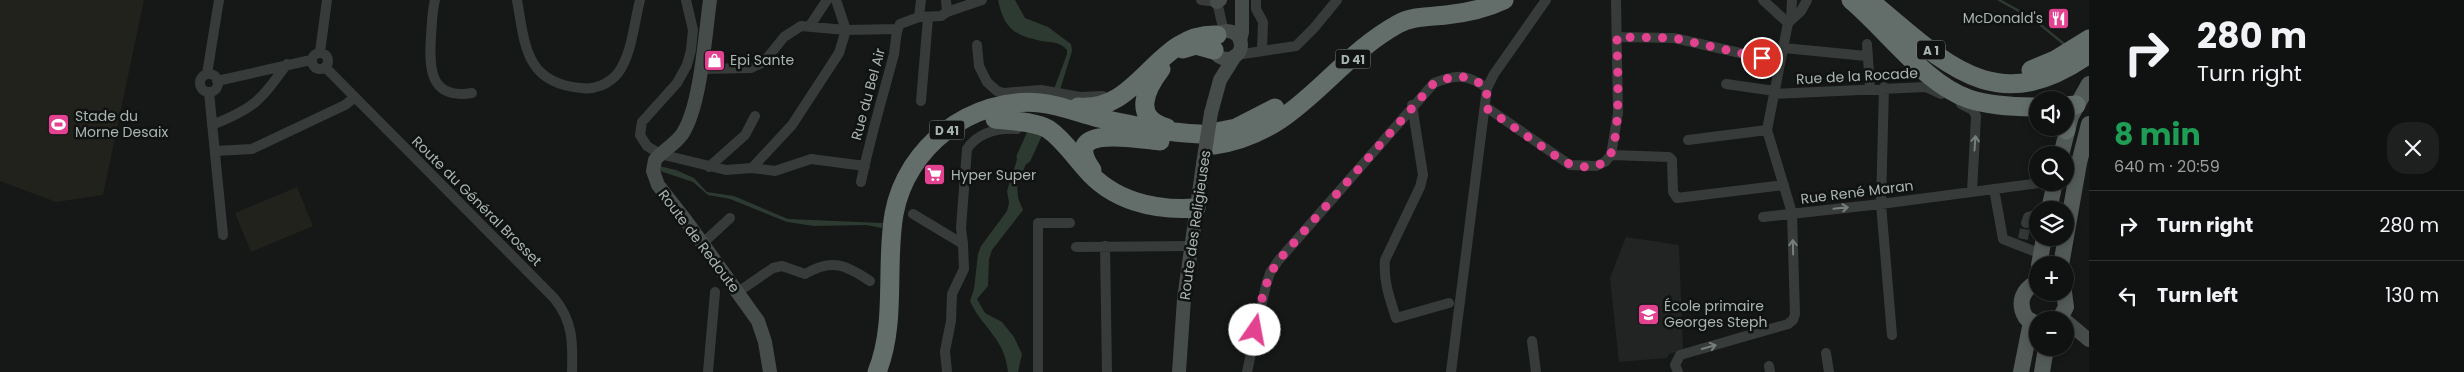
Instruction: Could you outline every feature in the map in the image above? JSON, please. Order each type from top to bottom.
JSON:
[{"type":"highway","name":"D 41","points":[[883,372],[894,212],[900,191],[916,161],[937,137],[964,119],[996,107],[1020,103],[1042,103],[1203,142],[1262,117],[1281,104],[1373,26],[1390,16],[1419,7],[1467,0]]},
{"type":"highway","name":"D 41","points":[[883,372],[896,337],[901,223],[907,197],[927,162],[944,144],[967,129],[995,119],[1014,116],[1042,117],[1160,142],[1203,142],[1252,136],[1274,124],[1303,103],[1382,34],[1400,23],[1415,18],[1475,11],[1504,0]]},
{"type":"highway","points":[[1851,0],[1872,6],[1961,59],[1989,71],[2023,72],[2043,65],[2076,62]]},
{"type":"highway","points":[[1872,6],[1919,65],[1951,91],[1989,104],[2029,106]]},
{"type":"highway","name":"A 1","points":[[1872,6],[1936,68],[1975,90],[2000,95],[2022,95],[2044,91],[2076,62],[2089,65]]},
{"type":"highway","points":[[2076,62],[2089,31]]},
{"type":"highway","points":[[1042,103],[1095,107],[1105,105],[1125,92],[1184,41],[1197,36],[1220,40]]},
{"type":"highway","points":[[2076,62],[2089,39]]},
{"type":"highway","points":[[1203,142],[1154,122],[1146,111],[1145,99],[1147,90],[1160,70],[1183,49],[1220,40]]},
{"type":"highway","points":[[995,119],[1042,126],[1051,136],[1073,152],[1090,174],[1103,186],[1122,198],[1138,203],[1184,209],[1196,208]]},
{"type":"highway","points":[[1051,136],[1085,152]]},
{"type":"highway","points":[[1103,186],[1086,160],[1085,152],[1088,144],[1099,137],[1160,142]]},
{"type":"main road","points":[[660,154],[683,133],[691,117],[710,0]]},
{"type":"main road","name":"Route des Religieuses","points":[[1220,80],[1220,40],[1242,6]]},
{"type":"main road","name":"Route des Religieuses","points":[[1179,372],[1184,299],[1192,246],[1203,142],[1220,80],[1238,49],[1242,6]]},
{"type":"main road","points":[[1236,35],[1238,49],[1227,59],[1220,40],[1236,35]]},
{"type":"main road","points":[[2077,105],[2089,84]]},
{"type":"main road","points":[[2063,256],[2088,130]]},
{"type":"main road","name":"Route de Redoute","points":[[660,154],[655,160],[653,171],[658,185],[703,243],[762,330],[770,371]]},
{"type":"main road","points":[[2029,286],[2021,300],[2023,312],[2029,319]]},
{"type":"main road","points":[[2074,324],[2089,331]]},
{"type":"main road","points":[[2074,327],[2089,340]]},
{"type":"main road","points":[[2021,372],[2029,342]]},
{"type":"main road","points":[[2042,372],[2045,356]]},
{"type":"street","points":[[210,92],[202,88],[200,83],[202,77],[207,74],[219,0]]},
{"type":"street","points":[[217,81],[312,60],[320,52],[327,0]]},
{"type":"street","points":[[435,0],[430,69],[443,88],[462,94],[472,92]]},
{"type":"street","points":[[517,0],[524,44],[532,63],[551,81],[583,88],[596,88],[605,84],[620,69],[627,55],[640,0]]},
{"type":"street","points":[[686,0],[693,30],[686,65],[671,91],[640,126],[644,143],[660,154],[726,170],[752,168],[775,171],[811,159],[865,166]]},
{"type":"street","points":[[809,27],[827,0]]},
{"type":"street","points":[[752,168],[792,124],[838,53],[846,30],[836,0]]},
{"type":"street","points":[[921,0],[923,17],[921,101]]},
{"type":"street","points":[[946,0],[948,12]]},
{"type":"street","points":[[700,69],[751,68],[764,62],[784,37],[801,26],[846,30],[897,29],[900,24],[948,12],[982,0]]},
{"type":"street","points":[[1201,0],[1218,5],[1220,40]]},
{"type":"street","points":[[1256,0],[1256,9],[1264,22],[1262,51]]},
{"type":"street","points":[[1238,49],[1262,51],[1296,46],[1337,0]]},
{"type":"street","points":[[1451,372],[1486,108],[1487,88],[1494,74],[1546,0]]},
{"type":"street","points":[[1486,108],[1570,164],[1600,165],[1610,154],[1618,113],[1616,0]]},
{"type":"street","points":[[1763,0],[1790,21]]},
{"type":"street","points":[[1763,217],[1792,213],[1767,130],[1790,21],[1792,0]]},
{"type":"street","points":[[1790,21],[1801,11],[1807,0]]},
{"type":"street","name":"Rue du Bel Air","points":[[862,182],[872,131],[894,52],[897,29]]},
{"type":"street","points":[[1617,37],[1674,38],[1780,62]]},
{"type":"street","points":[[1866,44],[1870,88]]},
{"type":"street","points":[[977,45],[980,66],[987,82],[997,92],[1041,90],[1080,97],[1138,92],[1145,99]]},
{"type":"street","points":[[1784,48],[1866,56]]},
{"type":"street","points":[[312,60],[315,68],[326,67],[328,59],[326,54],[320,52]]},
{"type":"street","points":[[212,125],[247,110],[264,96],[287,64]]},
{"type":"street","name":"Route du Général Brosset","points":[[326,67],[354,98],[563,308],[570,322],[573,337],[572,372]]},
{"type":"street","points":[[207,74],[212,75],[217,81]]},
{"type":"street","points":[[1247,372],[1259,312],[1270,273],[1278,261],[1412,105],[1434,83],[1458,76],[1472,78],[1487,88]]},
{"type":"street","points":[[210,92],[215,89],[217,81]]},
{"type":"street","name":"Rue de la Rocade","points":[[1726,84],[1774,92],[1929,87],[1975,112],[1972,192]]},
{"type":"street","points":[[1884,87],[1881,204],[1892,335]]},
{"type":"street","points":[[210,92],[223,235]]},
{"type":"street","points":[[216,151],[252,149],[345,105],[354,98]]},
{"type":"street","points":[[1412,105],[1424,175],[1385,260],[1386,287],[1396,318],[1450,303]]},
{"type":"street","points":[[710,167],[745,135],[755,116]]},
{"type":"street","points":[[947,372],[945,351],[951,321],[952,294],[964,269],[961,228],[967,150],[972,142],[982,135],[996,130],[1010,129],[1051,136]]},
{"type":"street","points":[[1688,140],[1767,130]]},
{"type":"street","points":[[1610,154],[1669,157],[1672,160],[1673,192],[1677,198],[1784,185]]},
{"type":"street","name":"Rue René Maran","points":[[1678,372],[1675,365],[1676,359],[1680,355],[1788,324],[1793,320],[1795,314],[1792,213],[1881,204],[2029,184]]},
{"type":"street","points":[[1994,189],[2003,238],[2036,256]]},
{"type":"street","points":[[913,214],[963,244]]},
{"type":"street","points":[[2026,223],[2029,217]]},
{"type":"street","points":[[703,243],[730,218]]},
{"type":"street","points":[[1038,372],[1038,223],[1070,223]]},
{"type":"street","points":[[2023,240],[2036,256]]},
{"type":"street","points":[[1105,246],[1106,372]]},
{"type":"street","points":[[1076,247],[1192,246]]},
{"type":"street","points":[[738,292],[773,268],[782,266],[805,274],[825,265],[834,264],[853,270],[870,281]]},
{"type":"street","points":[[708,372],[715,292]]},
{"type":"street","points":[[1532,341],[1536,372]]},
{"type":"street","points":[[1826,353],[1829,372]]},
{"type":"shaded area","name":"Stade du Morne Desaix","points":[[0,0],[144,0],[103,195],[56,202],[0,181]]},
{"type":"shaded area","points":[[998,0],[1015,0],[1025,18],[1048,27],[1071,44],[1072,51],[1060,90],[1054,89],[1067,50],[1058,44],[1031,39],[1011,29],[1003,17]]},
{"type":"shaded area","points":[[1028,139],[1037,140],[1017,184],[1018,198],[1023,210],[992,250],[989,259],[988,286],[977,299],[985,313],[1002,322],[1014,337],[1022,354],[1018,372],[1008,372],[1006,360],[998,342],[970,301],[974,289],[978,254],[981,246],[1007,211],[1009,203],[1007,191],[1022,144]]},
{"type":"shaded area","points":[[655,165],[676,170],[694,178],[707,192],[734,196],[788,219],[883,223],[882,228],[866,225],[814,226],[787,222],[730,199],[708,195],[693,182],[654,169]]},
{"type":"shaded area","points":[[297,187],[313,226],[251,252],[235,213]]},
{"type":"shaded area","name":"École primaire Georges Steph","points":[[1626,237],[1679,245],[1683,350],[1669,354],[1667,358],[1619,362],[1610,278]]},
{"type":"waterway","points":[[1999,0],[2032,18],[2064,44]]},
{"type":"waterway","points":[[1024,157],[1034,135]]},
{"type":"tunnel","points":[[2023,239],[2026,223]]},
{"type":"place","name":"McDonald's","points":[[2059,18]]},
{"type":"place","name":"Epi Sante","points":[[714,60]]},
{"type":"place","name":"Stade du Morne Desaix","points":[[59,124]]},
{"type":"place","name":"Hyper Super","points":[[935,175]]},
{"type":"place","name":"École primaire Georges Steph","points":[[1648,314]]},
{"type":"route","points":[[1255,330],[1266,285],[1270,273],[1278,261],[1412,105],[1434,83],[1458,76],[1472,78],[1487,88],[1486,108],[1563,161],[1574,166],[1596,166],[1603,164],[1610,154],[1616,131],[1618,113],[1617,37],[1674,38],[1762,58]]}]
